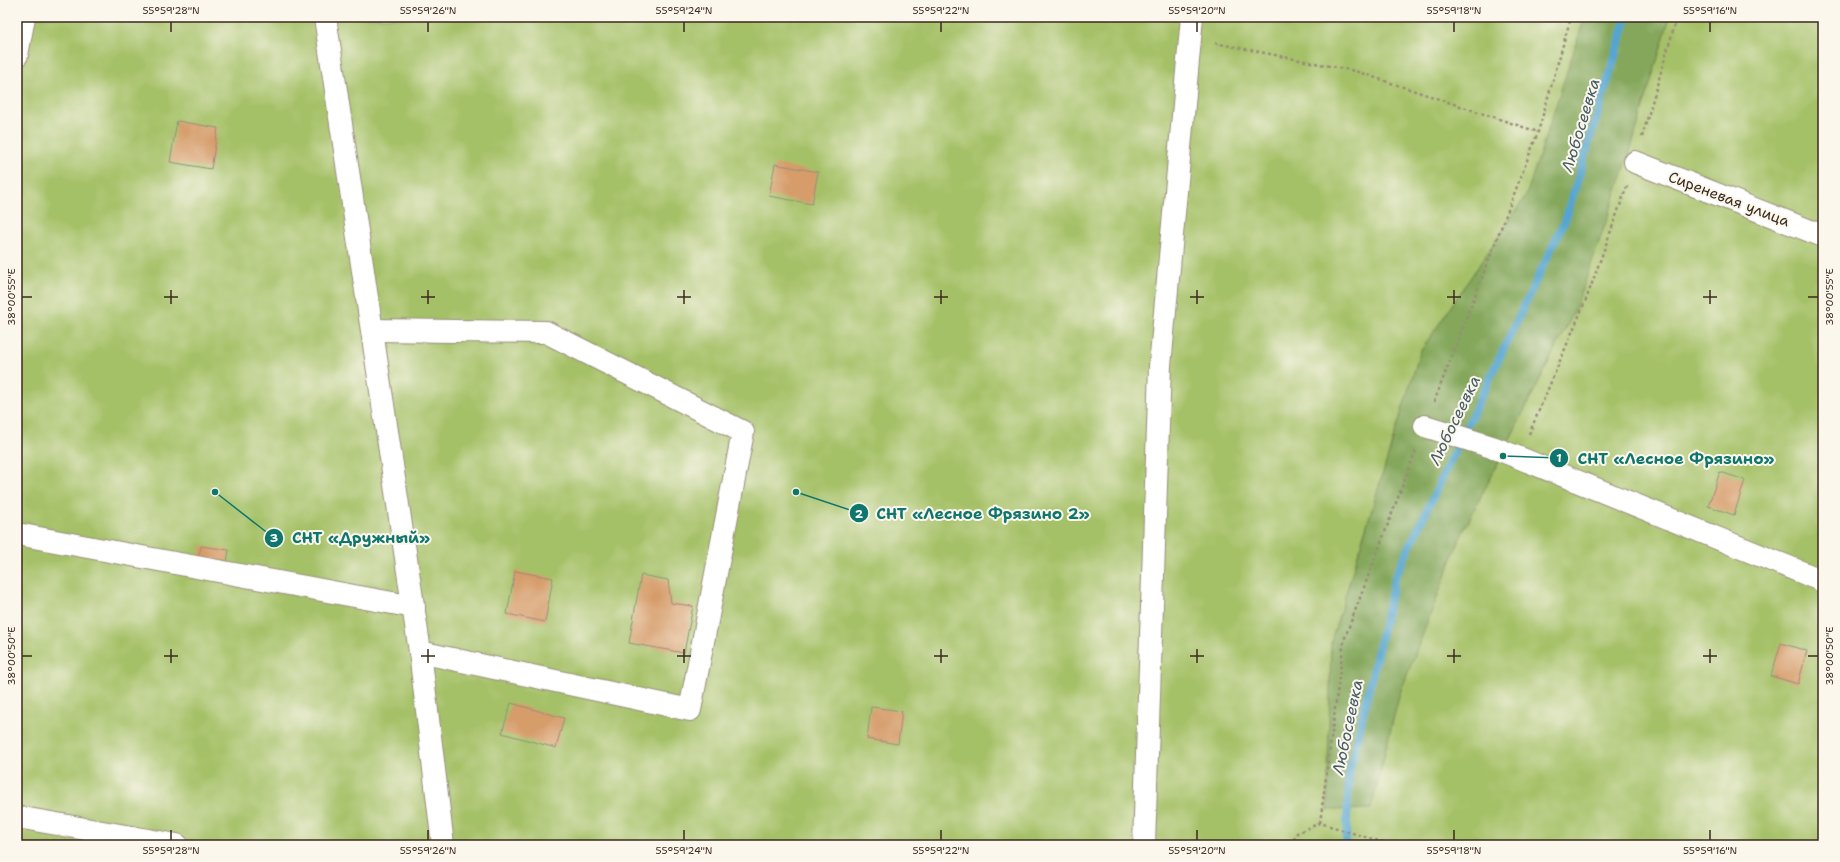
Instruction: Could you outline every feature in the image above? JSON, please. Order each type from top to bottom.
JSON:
[{"type":"street","points":[[17,55],[24,17]]},
{"type":"street","points":[[325,17],[414,607],[443,845]]},
{"type":"street","points":[[1144,845],[1160,366],[1191,27]]},
{"type":"street","name":"Сиреневая улица","points":[[1635,162],[1823,236]]},
{"type":"street","points":[[372,330],[546,332],[743,432],[690,710],[420,652]]},
{"type":"street","points":[[1425,426],[1495,448],[1823,581]]},
{"type":"street","points":[[17,534],[414,607]]},
{"type":"street","points":[[17,817],[177,845]]},
{"type":"path","points":[[1519,458],[1587,297],[1635,162],[1678,17]]},
{"type":"path","points":[[1191,27],[1355,71],[1538,132]]},
{"type":"path","points":[[1291,845],[1297,833],[1320,823],[1385,843]]},
{"type":"green space","points":[[17,17],[1823,17],[1823,845],[34,845],[17,842]]},
{"type":"green space","points":[[1585,17],[1670,17],[1626,165],[1575,310],[1460,538],[1399,696],[1371,809],[1327,810],[1331,642],[1420,352],[1526,196]]},
{"type":"building","points":[[177,121],[218,128],[211,169],[170,162]]},
{"type":"building","points":[[775,164],[818,172],[812,204],[769,196]]},
{"type":"building","points":[[1720,472],[1745,480],[1734,515],[1708,506]]},
{"type":"building","points":[[201,546],[229,550],[226,569],[197,565]]},
{"type":"building","points":[[515,571],[553,578],[545,622],[507,614]]},
{"type":"building","points":[[641,575],[668,580],[671,603],[693,606],[684,653],[629,643]]},
{"type":"building","points":[[1781,643],[1807,651],[1798,684],[1771,676]]},
{"type":"building","points":[[511,703],[564,718],[556,748],[502,733]]},
{"type":"building","points":[[871,707],[902,711],[898,744],[867,739]]},
{"type":"waterway","name":"Любосеевка","points":[[1346,845],[1349,775],[1395,577],[1566,218],[1627,17]]},
{"type":"place","name":"СНТ «Лесное Фрязино»","points":[[1503,456]]},
{"type":"place","name":"СНТ «Дружный»","points":[[215,492]]},
{"type":"place","name":"СНТ «Лесное Фрязино 2»","points":[[796,492]]}]
